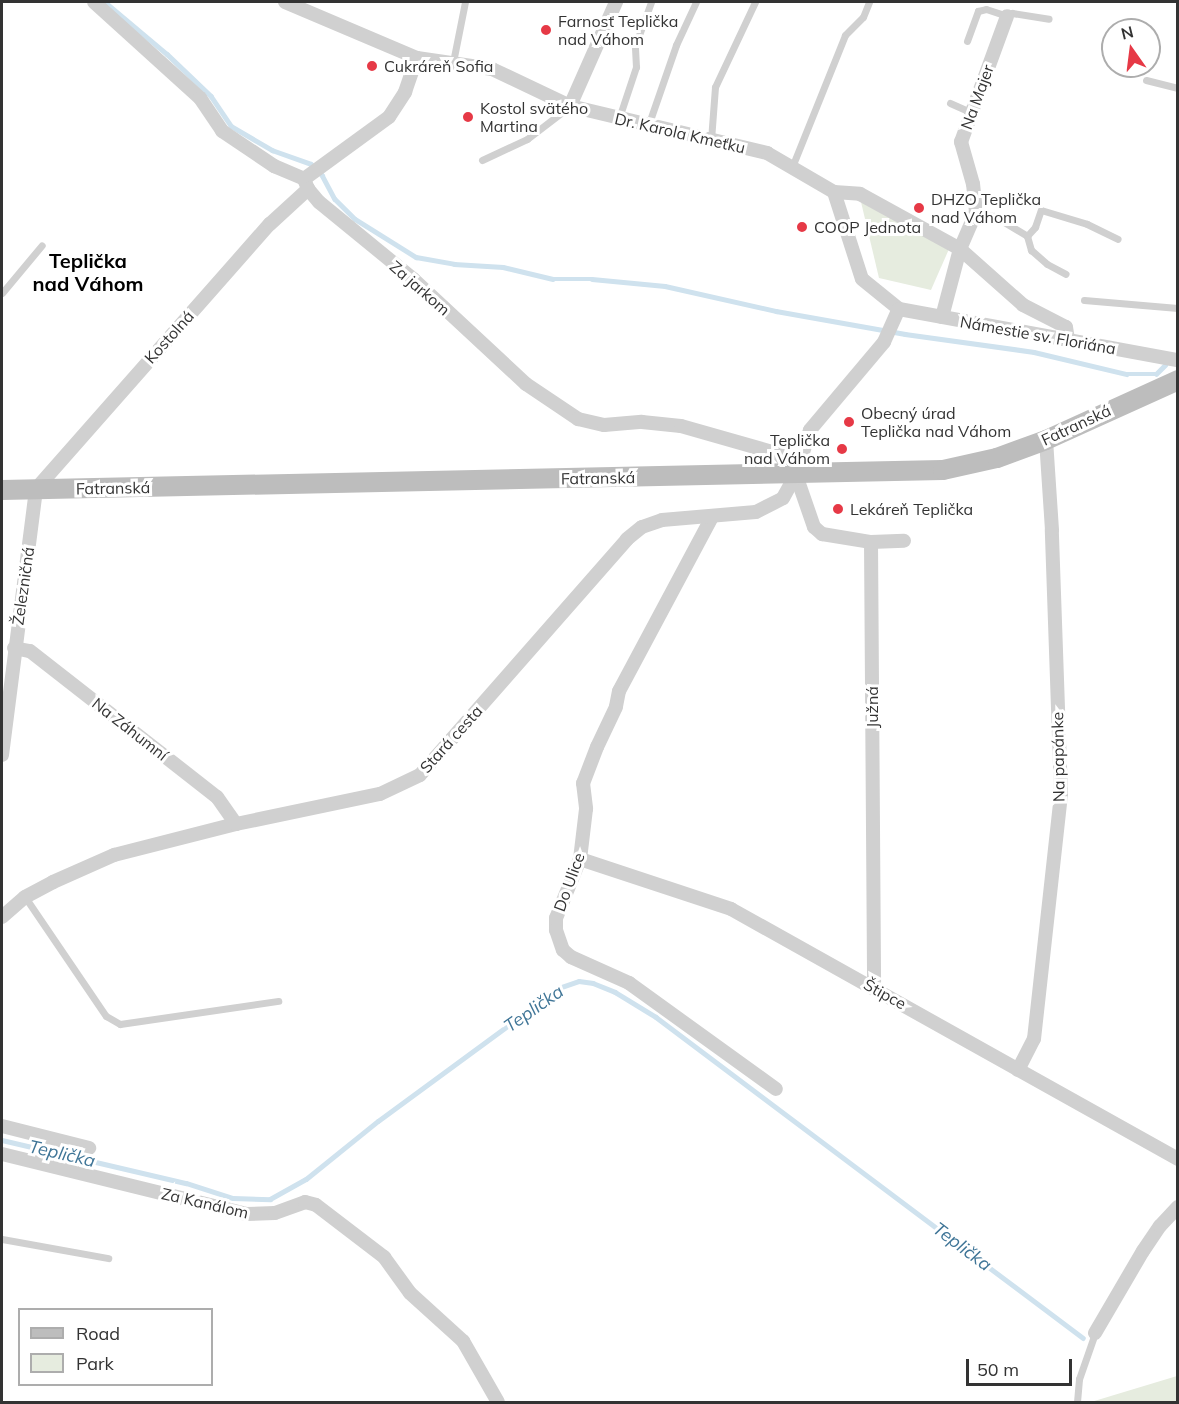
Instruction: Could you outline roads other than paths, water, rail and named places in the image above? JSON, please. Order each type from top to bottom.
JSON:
[{"type":"main road","name":"Fatranská","points":[[2,490],[796,475],[943,470],[998,458],[1046,440],[1178,380]]},
{"type":"street","name":"Za jarkom","points":[[94,2],[200,98],[222,131],[274,166],[311,177],[348,228],[413,279],[526,384],[578,419],[604,425],[642,422],[681,426],[779,454],[796,475]]},
{"type":"street","name":"Dr. Karola Kmeťku","points":[[285,2],[417,58],[492,69],[570,106],[767,153],[834,192]]},
{"type":"street","points":[[570,106],[616,2]]},
{"type":"street","name":"Na Majer","points":[[976,212],[973,184],[961,142],[1006,16]]},
{"type":"street","name":"Kostolná","points":[[36,489],[311,177],[389,117],[405,92],[417,58]]},
{"type":"street","points":[[834,192],[860,194],[960,249],[1023,305],[1066,327],[1068,340]]},
{"type":"street","name":"Námestie sv. Floriána","points":[[834,192],[862,279],[899,309],[1178,360]]},
{"type":"street","points":[[942,317],[960,249],[976,212]]},
{"type":"street","points":[[899,309],[889,331],[810,430],[796,475],[814,527],[822,534],[871,542],[904,541]]},
{"type":"street","name":"Na papánke","points":[[1018,1070],[1034,1039],[1061,794],[1052,530],[1046,440]]},
{"type":"street","name":"Stará cesta","points":[[2,917],[25,897],[114,855],[236,824],[380,795],[420,776],[627,539],[642,527],[662,520],[756,512],[783,498],[796,475]]},
{"type":"street","name":"Železničná","points":[[2,755],[36,489]]},
{"type":"street","name":"Do Ulice","points":[[712,517],[619,691],[616,706],[583,783],[586,809],[580,859],[556,918],[556,930],[563,950],[571,957],[629,982],[776,1089]]},
{"type":"street","name":"Južná","points":[[871,542],[874,988]]},
{"type":"street","name":"Na Záhumní","points":[[15,648],[30,651],[217,797],[236,824]]},
{"type":"street","name":"Štipce","points":[[580,859],[731,909],[1178,1159]]},
{"type":"street","points":[[2,1126],[88,1148]]},
{"type":"street","name":"Za Kanálom","points":[[2,1154],[246,1214],[275,1213],[305,1202],[316,1205],[384,1257],[410,1293],[464,1341],[498,1402]]},
{"type":"street","points":[[1095,1333],[1143,1251],[1160,1226],[1178,1208]]},
{"type":"lane","points":[[453,62],[465,2]]},
{"type":"lane","points":[[619,118],[636,67],[635,46],[651,2]]},
{"type":"lane","points":[[648,126],[676,45],[696,2]]},
{"type":"lane","points":[[711,140],[715,87],[755,2]]},
{"type":"lane","points":[[792,167],[845,35],[862,16],[869,2]]},
{"type":"lane","points":[[967,41],[978,11],[986,9],[1006,16],[1012,13],[1049,20]]},
{"type":"lane","points":[[1146,80],[1178,88]]},
{"type":"lane","points":[[950,104],[972,113]]},
{"type":"lane","points":[[482,160],[527,139],[570,106]]},
{"type":"lane","points":[[1027,236],[1035,227],[1041,210],[1087,224],[1118,239]]},
{"type":"lane","points":[[976,212],[994,216],[1027,236],[1031,250],[1047,264],[1066,274]]},
{"type":"lane","points":[[2,293],[42,245]]},
{"type":"lane","points":[[1084,300],[1178,308]]},
{"type":"lane","points":[[25,897],[106,1016],[120,1024],[278,1001]]},
{"type":"lane","points":[[2,1239],[108,1258]]},
{"type":"lane","points":[[1077,1402],[1079,1378],[1095,1333]]},
{"type":"waterway","points":[[105,2],[167,54],[211,96],[231,126],[272,150],[311,164],[322,175],[335,199],[355,219],[416,257],[454,264],[503,267],[553,279],[592,279],[665,286],[776,311],[905,334],[1034,352],[1126,374],[1156,374],[1165,365]]},
{"type":"waterway","name":"Teplička","points":[[2,1140],[186,1183],[233,1198],[270,1199],[306,1179],[378,1121],[559,988],[579,981],[593,983],[615,992],[656,1017],[1083,1338]]},
{"type":"place","name":"Farnosť Teplička nad Váhom","points":[[546,30]]},
{"type":"place","name":"Cukráreň Sofia","points":[[372,66]]},
{"type":"place","name":"Kostol svätého Martina","points":[[468,117]]},
{"type":"place","name":"DHZO Teplička nad Váhom","points":[[919,208]]},
{"type":"place","name":"COOP Jednota","points":[[802,227]]},
{"type":"place","name":"Obecný úrad Teplička nad Váhom","points":[[849,422]]},
{"type":"place","name":"Teplička nad Váhom","points":[[842,449]]},
{"type":"place","name":"Lekáreň Teplička","points":[[838,509]]},
{"type":"district","name":"Teplička nad Váhom","points":[[88,272]]}]
